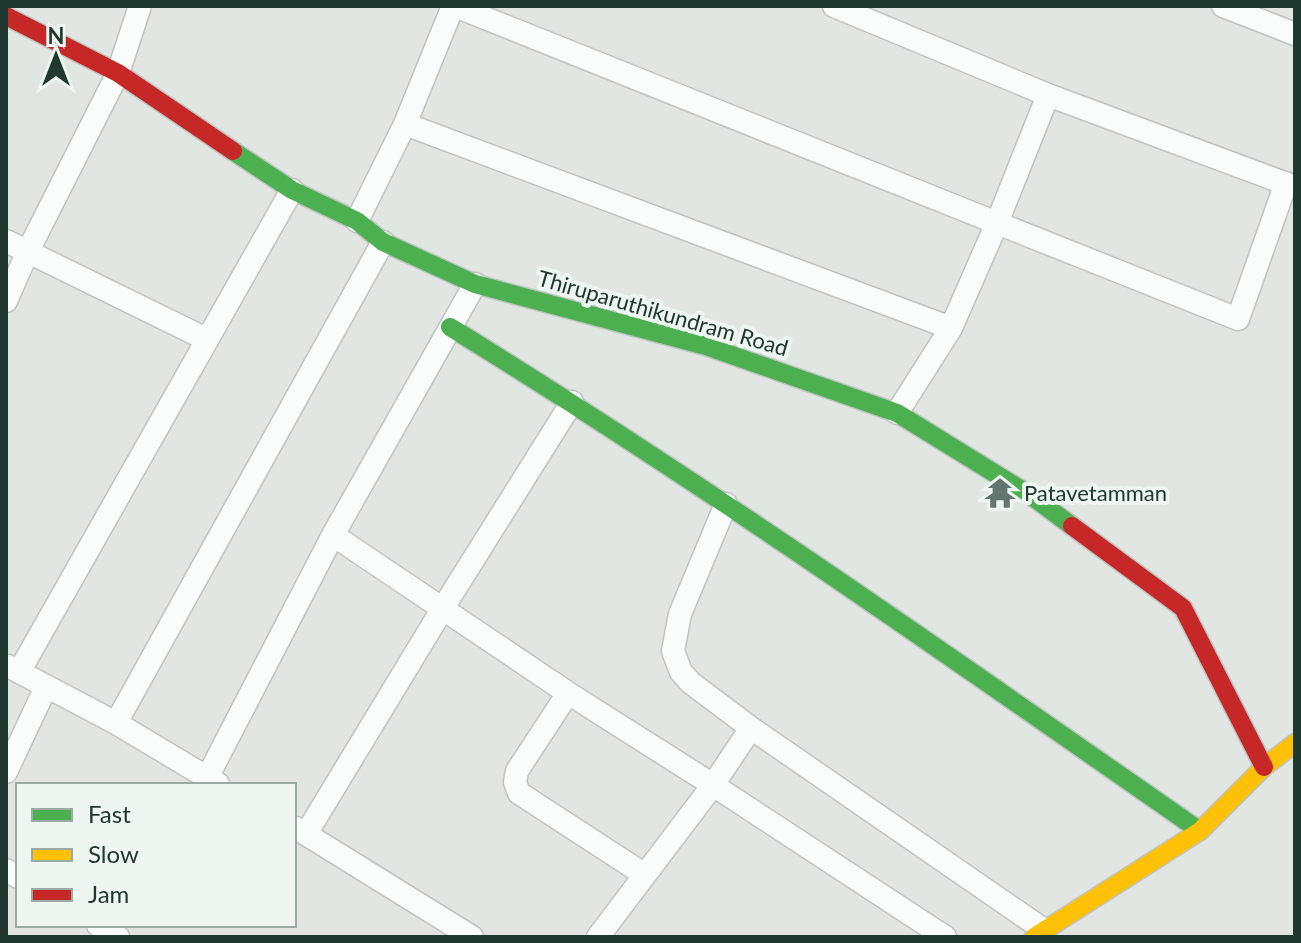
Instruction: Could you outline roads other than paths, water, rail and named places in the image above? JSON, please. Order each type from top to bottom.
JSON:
[{"type":"street","points":[[6,301],[118,73],[140,6]]},
{"type":"street","points":[[357,221],[405,124],[454,6],[1238,319],[1290,185],[1048,95],[834,6]]},
{"type":"street","points":[[1223,6],[1295,34]]},
{"type":"street","name":"Thiruparuthikundram Road","points":[[6,16],[118,73],[292,190],[357,221],[383,242],[475,284],[706,346],[897,413],[1033,497],[1183,608],[1264,767]]},
{"type":"street","points":[[897,413],[951,328],[1048,95]]},
{"type":"street","points":[[405,124],[951,328]]},
{"type":"street","points":[[292,190],[12,668],[116,723],[213,782],[333,535],[475,284]]},
{"type":"street","points":[[6,241],[206,339]]},
{"type":"street","points":[[116,723],[383,242]]},
{"type":"street","points":[[450,327],[572,402],[820,567],[1200,831]]},
{"type":"street","points":[[472,937],[300,831],[572,402]]},
{"type":"street","points":[[726,504],[680,614],[673,651],[681,672],[751,728],[1039,934],[1200,831],[1264,767],[1295,743]]},
{"type":"street","points":[[333,535],[568,693],[945,937]]},
{"type":"street","points":[[6,772],[46,687]]},
{"type":"street","points":[[568,693],[517,771],[515,782],[519,793],[645,875]]},
{"type":"street","points":[[598,937],[713,785],[751,728]]},
{"type":"place","name":"Patavetamman","points":[[1000,493]]}]
